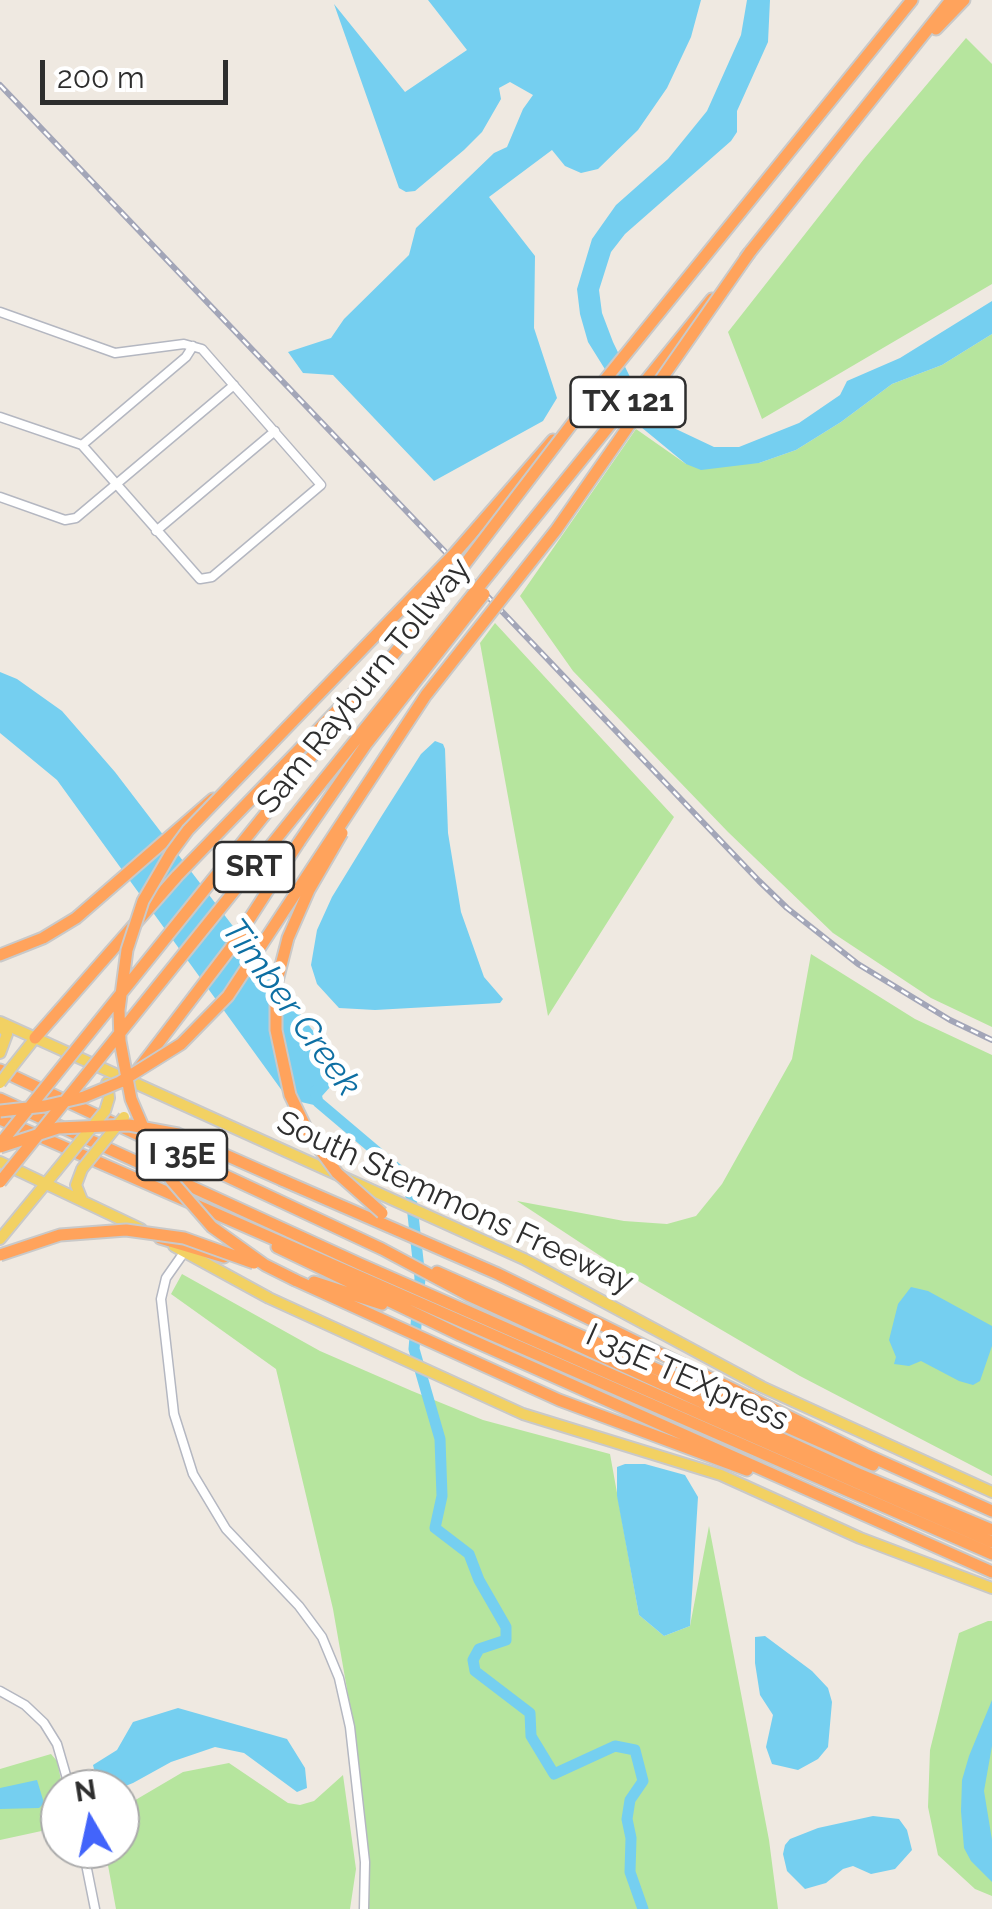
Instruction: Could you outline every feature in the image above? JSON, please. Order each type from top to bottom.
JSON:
[{"type":"highway","name":"TX 121","points":[[412,633],[597,391],[910,0]]},
{"type":"highway","name":"TX 121","points":[[507,552],[951,0]]},
{"type":"highway","points":[[885,83],[964,0]]},
{"type":"highway","points":[[0,1111],[45,1106],[102,1090],[153,1064],[193,1032],[238,982],[316,857],[426,695],[556,530],[750,252]]},
{"type":"highway","points":[[295,1280],[238,1248],[191,1205],[155,1155],[136,1115],[124,1071],[119,1010],[127,950],[135,924],[170,853],[224,790],[454,554],[597,391]]},
{"type":"highway","points":[[129,1081],[230,949],[349,768],[504,568],[507,552]]},
{"type":"highway","name":"Sam Rayburn Tollway","points":[[0,1182],[507,552]]},
{"type":"highway","points":[[35,1038],[177,876],[412,633]]},
{"type":"highway","name":"Sam Rayburn Tollway","points":[[0,1145],[412,633]]},
{"type":"highway","points":[[380,765],[296,916],[278,973],[276,1030],[290,1095],[322,1155],[356,1194],[423,1239]]},
{"type":"highway","points":[[0,955],[43,938],[76,918],[224,790]]},
{"type":"highway","name":"I 35E","points":[[6,1069],[469,1290],[670,1401],[735,1443],[992,1554]]},
{"type":"highway","points":[[0,1099],[358,1280],[423,1318],[463,1322],[670,1401],[752,1405]]},
{"type":"highway","name":"I 35E","points":[[0,1119],[358,1280]]},
{"type":"highway","points":[[0,1145],[39,1132],[106,1123],[155,1128],[200,1143],[423,1239],[686,1364],[752,1405],[992,1511]]},
{"type":"highway","points":[[0,1255],[60,1235],[102,1230],[138,1231],[202,1244],[295,1280],[521,1382],[650,1435],[735,1443],[817,1496],[992,1572]]},
{"type":"highway","points":[[152,1235],[358,1280]]},
{"type":"highway","name":"I 35E TEXpress","points":[[358,1280],[670,1401]]},
{"type":"highway","name":"I 35E","points":[[670,1401],[735,1443],[992,1527]]},
{"type":"highway","name":"I 35E TEXpress","points":[[735,1443],[992,1542]]},
{"type":"main road","name":"South Stemmons Freeway","points":[[0,1023],[482,1240],[762,1387],[992,1492]]},
{"type":"main road","points":[[0,1023],[6,1041],[0,1052]]},
{"type":"main road","points":[[0,1083],[6,1069],[35,1038]]},
{"type":"main road","points":[[98,1067],[110,1091],[105,1110]]},
{"type":"main road","points":[[0,1240],[129,1081]]},
{"type":"main road","points":[[82,1200],[76,1184],[82,1169],[141,1098],[161,1096]]},
{"type":"main road","points":[[0,1162],[152,1235],[268,1298],[458,1386],[524,1414],[721,1476],[860,1538],[992,1588]]},
{"type":"street","points":[[0,312],[115,353],[184,344],[202,349],[322,485],[205,579],[195,576],[82,446],[0,417]]},
{"type":"street","points":[[82,446],[186,357],[193,346]]},
{"type":"street","points":[[0,497],[66,520],[76,518],[234,384]]},
{"type":"street","points":[[156,532],[275,431]]},
{"type":"street","points":[[184,1252],[166,1278],[161,1299],[174,1414],[201,1490],[226,1530],[299,1606],[322,1637],[339,1678],[350,1728],[365,1862],[364,1909]]},
{"type":"street","points":[[0,1691],[30,1709],[50,1731],[65,1769]]},
{"type":"street","points":[[87,1869],[95,1909]]},
{"type":"green space","points":[[966,38],[992,64],[992,284],[762,419],[728,332],[864,159]]},
{"type":"green space","points":[[992,334],[992,1027],[931,998],[833,933],[728,832],[573,671],[520,596],[636,429],[686,464],[759,463],[796,450],[892,384],[942,365]]},
{"type":"green space","points":[[495,623],[674,817],[548,1016],[480,643]]},
{"type":"green space","points":[[811,954],[915,1019],[992,1055],[992,1476],[800,1376],[640,1282],[517,1201],[624,1221],[667,1224],[696,1216],[722,1184],[792,1059]]},
{"type":"green space","points":[[182,1274],[320,1351],[412,1391],[483,1420],[610,1454],[639,1615],[664,1636],[690,1626],[709,1526],[769,1840],[778,1909],[367,1909],[367,1851],[355,1735],[333,1609],[276,1369],[171,1294]]},
{"type":"green space","points":[[992,1621],[992,1896],[975,1889],[938,1855],[928,1807],[930,1750],[959,1633]]},
{"type":"green space","points":[[51,1754],[57,1761],[59,1769],[40,1769],[40,1831],[0,1840],[0,1769]]},
{"type":"green space","points":[[229,1763],[288,1803],[300,1805],[314,1801],[343,1775],[356,1869],[350,1909],[116,1909],[109,1869],[140,1869],[140,1797],[183,1772]]},
{"type":"water","points":[[428,0],[701,0],[691,37],[667,88],[638,130],[598,169],[581,173],[565,166],[552,150],[489,197],[535,256],[534,328],[557,398],[543,421],[434,481],[333,375],[303,373],[288,352],[331,338],[344,319],[409,255],[416,228],[494,153],[507,147],[533,95],[510,82],[499,88],[501,99],[482,132],[464,150],[415,191],[399,188],[334,4],[405,92],[467,50]]},
{"type":"water","points":[[747,0],[770,0],[768,42],[737,111],[737,132],[625,234],[611,252],[599,290],[602,313],[613,342],[659,421],[714,447],[739,447],[799,423],[840,395],[847,381],[900,358],[992,301],[992,334],[942,365],[892,384],[796,450],[759,463],[701,470],[686,464],[641,427],[588,342],[577,289],[592,239],[616,205],[668,159],[707,111],[741,35]]},
{"type":"water","points":[[0,672],[17,679],[62,711],[115,772],[320,1040],[339,1077],[314,1105],[288,1099],[57,780],[0,733]]},
{"type":"water","points":[[435,741],[445,749],[448,833],[461,912],[484,977],[503,999],[500,1003],[375,1010],[339,1008],[317,984],[311,965],[317,930],[332,897],[381,817],[421,754]]},
{"type":"water","points":[[911,1287],[928,1291],[992,1326],[992,1346],[980,1381],[973,1385],[959,1381],[921,1361],[909,1366],[894,1364],[896,1357],[889,1340],[898,1304]]},
{"type":"water","points":[[645,1464],[685,1475],[698,1497],[690,1626],[664,1636],[639,1615],[617,1496],[617,1467]]},
{"type":"water","points":[[765,1636],[812,1671],[828,1688],[832,1702],[828,1747],[818,1759],[798,1770],[772,1764],[766,1747],[773,1715],[760,1695],[755,1663],[755,1637]]},
{"type":"water","points":[[992,1700],[992,1746],[984,1791],[992,1840],[992,1882],[964,1848],[961,1811],[962,1780]]},
{"type":"water","points":[[178,1708],[287,1739],[305,1768],[307,1788],[297,1792],[244,1753],[215,1747],[171,1762],[140,1779],[140,1769],[94,1769],[93,1765],[117,1750],[133,1722]]},
{"type":"water","points":[[37,1780],[40,1807],[0,1809],[0,1788]]},
{"type":"water","points":[[873,1816],[899,1819],[907,1830],[912,1850],[895,1869],[871,1874],[853,1866],[826,1883],[805,1889],[787,1871],[783,1854],[790,1839],[818,1828]]},
{"type":"waterway","name":"Timber Creek","points":[[315,1091],[318,1102],[409,1179],[420,1278],[414,1349],[440,1439],[442,1496],[435,1528],[469,1554],[506,1627],[506,1640],[479,1649],[473,1660],[475,1671],[530,1713],[531,1736],[554,1774],[615,1746],[635,1750],[643,1781],[630,1800],[627,1819],[630,1872],[643,1909]]},
{"type":"railway","points":[[0,85],[787,908],[858,964],[950,1020],[992,1040]]}]
